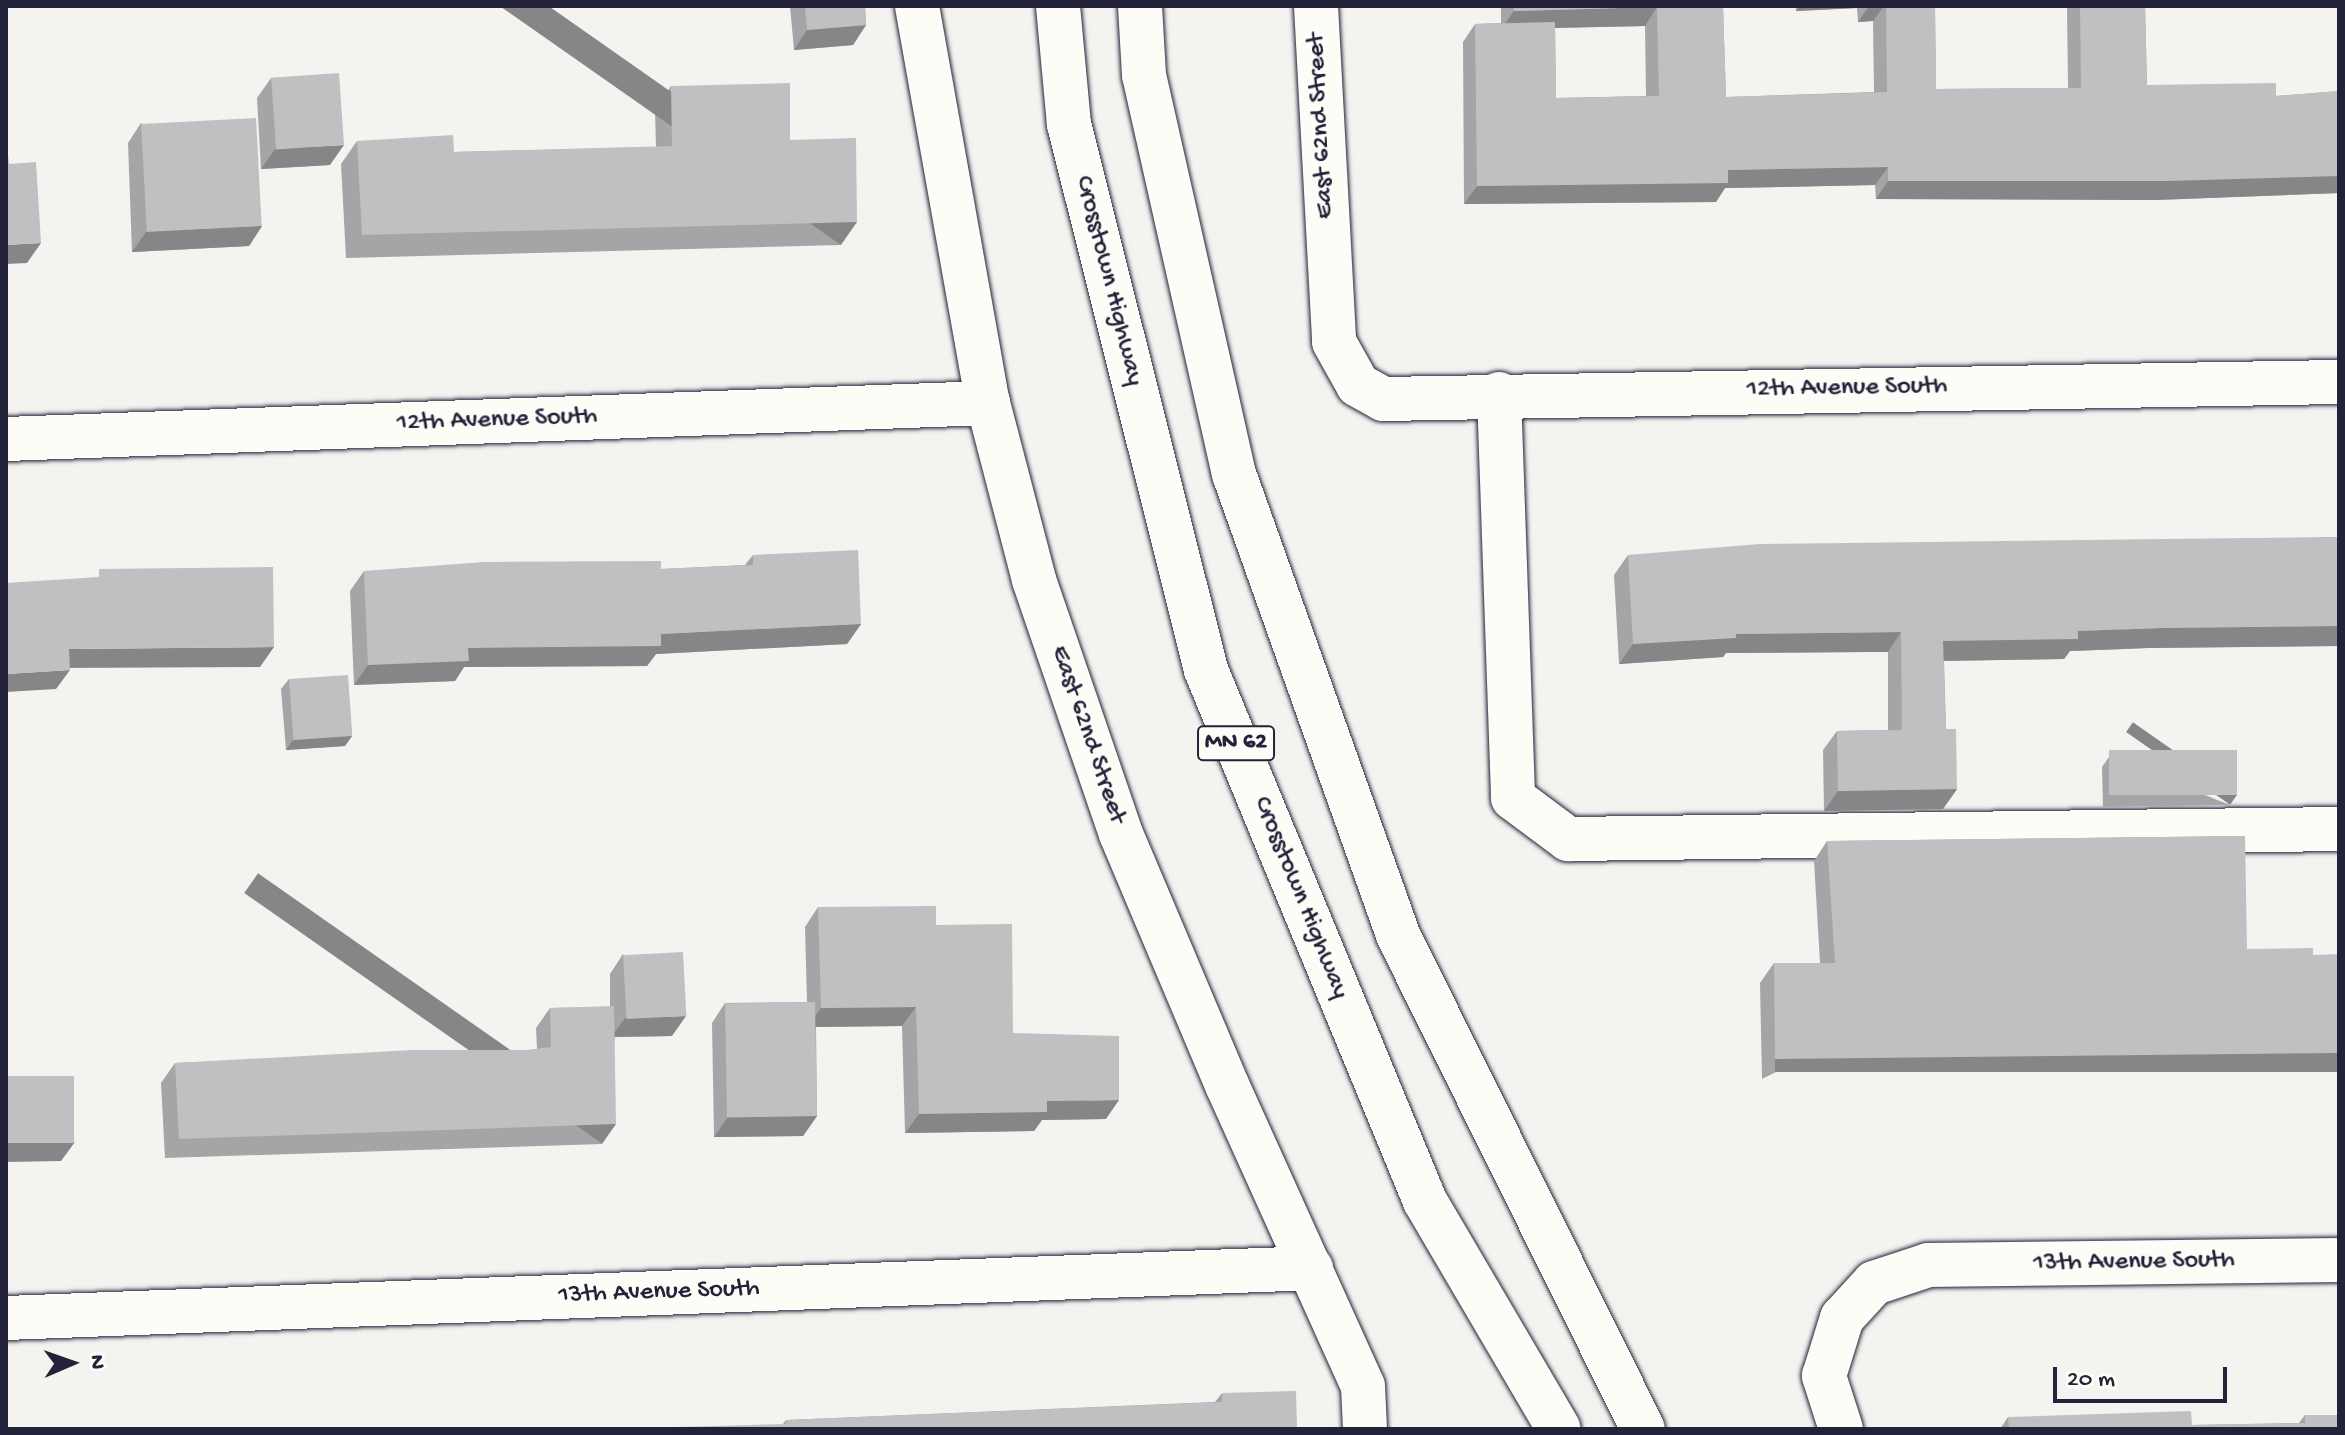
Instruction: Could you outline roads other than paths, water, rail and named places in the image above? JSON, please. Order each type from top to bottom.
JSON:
[{"type":"main road","name":"East 62nd Street","points":[[917,6],[988,403],[1034,580],[1121,834],[1363,1386],[1365,1429]]},
{"type":"main road","name":"Crosstown Highway","points":[[1058,6],[1069,124],[1206,670],[1425,1201],[1559,1429]]},
{"type":"main road","points":[[1140,6],[1144,75],[1234,474],[1398,935],[1643,1429]]},
{"type":"main road","name":"East 62nd Street","points":[[1316,6],[1334,342],[1358,385]]},
{"type":"main road","name":"12th Avenue South","points":[[1358,385],[1383,399],[1499,394],[2339,382]]},
{"type":"main road","points":[[1499,394],[1513,798],[1568,839],[2339,829]]},
{"type":"main road","name":"12th Avenue South","points":[[6,439],[988,403]]},
{"type":"main road","name":"13th Avenue South","points":[[1841,1429],[1824,1376],[1842,1318],[1874,1283],[1928,1265],[2339,1260]]},
{"type":"main road","name":"13th Avenue South","points":[[6,1318],[1311,1268]]}]
